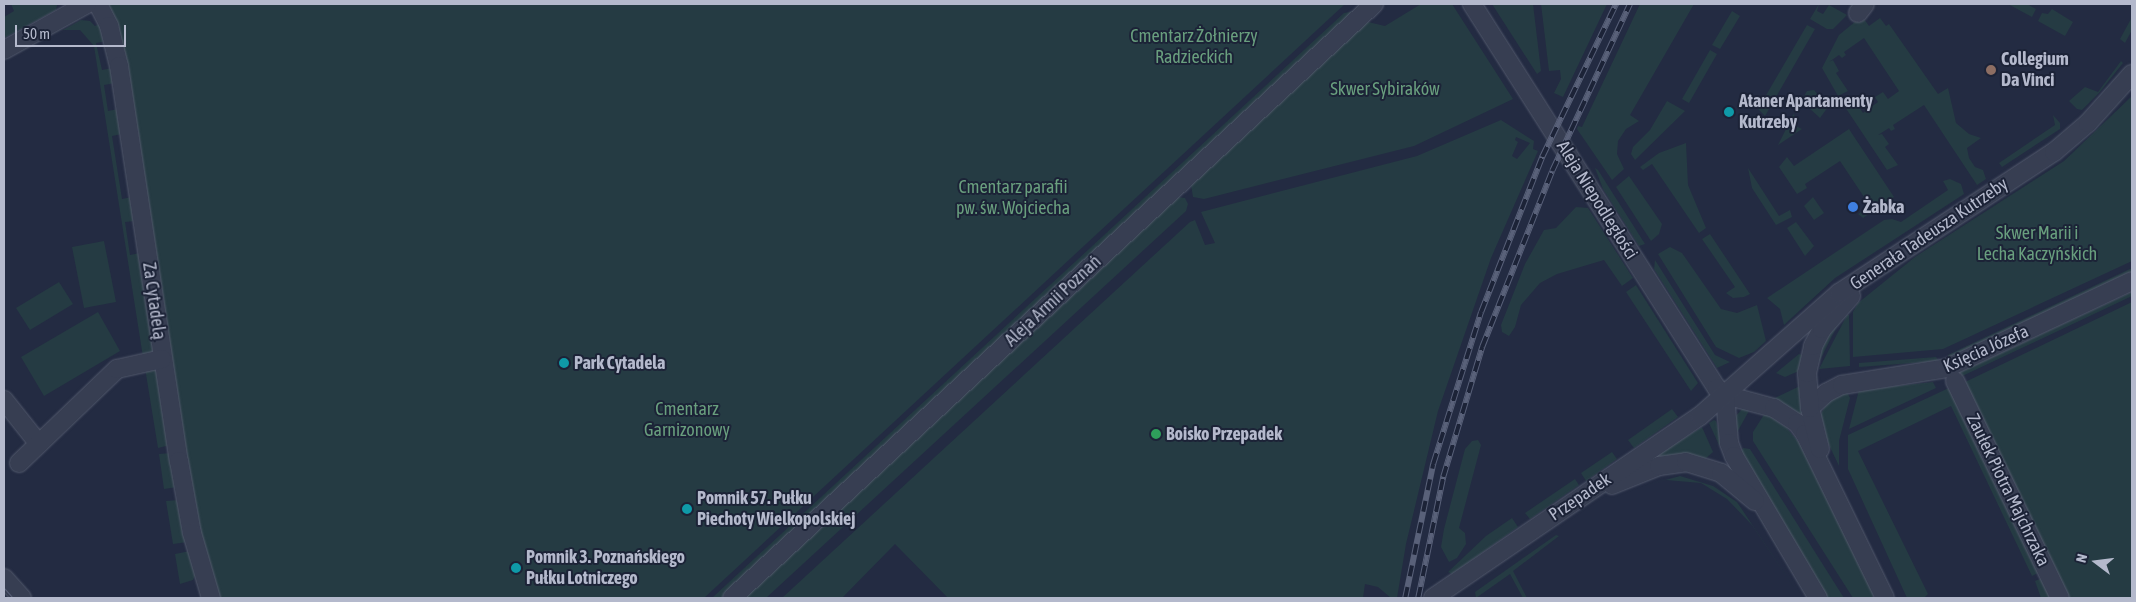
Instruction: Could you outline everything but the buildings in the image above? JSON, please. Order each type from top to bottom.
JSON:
[{"type":"street","points":[[4,50],[87,4]]},
{"type":"street","name":"Aleja Armii Poznań","points":[[732,598],[1374,4]]},
{"type":"street","name":"Aleja Niepodległości","points":[[1472,4],[1710,378],[1725,395]]},
{"type":"street","name":"Za Cytadelą","points":[[105,7],[119,66],[162,359],[192,533],[211,598]]},
{"type":"street","name":"Generała Tadeusza Kutrzeby","points":[[1725,395],[1839,293],[1868,276],[2054,152],[2088,124],[2132,74]]},
{"type":"street","points":[[1826,474],[1810,408],[1807,376],[1813,346],[1822,329],[1868,276]]},
{"type":"street","name":"Księcia Józefa","points":[[1810,408],[1826,393],[1842,385],[1947,368],[2132,281]]},
{"type":"street","points":[[19,463],[117,369],[162,359]]},
{"type":"street","name":"Zaułek Piotra Majchrzaka","points":[[1955,382],[2060,598]]},
{"type":"street","points":[[1818,598],[1761,506],[1729,443],[1725,395],[1765,403],[1796,423],[1826,474],[1885,598]]},
{"type":"street","name":"Przepadek","points":[[1433,598],[1700,416],[1725,395]]},
{"type":"street","points":[[4,400],[39,444]]},
{"type":"street","points":[[1571,503],[1659,466],[1686,462],[1721,473],[1761,506]]},
{"type":"street","points":[[4,578],[22,598]]},
{"type":"green space","points":[[11,4],[57,5],[56,10],[4,38],[4,17],[14,11]]},
{"type":"green space","name":"Park Cytadela","points":[[107,4],[1345,4],[704,598],[218,598],[200,533]]},
{"type":"green space","name":"Skwer Sybiraków","points":[[1421,4],[1452,4],[1513,99],[1414,146],[1204,199],[1193,197],[1191,185],[1353,34],[1368,22],[1385,26]]},
{"type":"green space","points":[[1492,4],[1533,4],[1541,71],[1537,74]]},
{"type":"green space","points":[[1541,4],[1607,4],[1563,97],[1554,93],[1561,79],[1560,70],[1549,71]]},
{"type":"green space","points":[[1640,4],[1694,4],[1630,115],[1639,121],[1626,129],[1618,141],[1617,154],[1624,169],[1612,180],[1577,129],[1578,126],[1582,127]]},
{"type":"green space","points":[[1819,4],[1817,11],[1823,14],[1829,5],[1847,15],[1833,29],[1827,29],[1810,19]]},
{"type":"green space","points":[[2008,4],[2027,4],[2036,9],[2032,17]]},
{"type":"green space","points":[[2052,9],[2073,22],[2065,36],[2038,21],[2042,13],[2048,14]]},
{"type":"green space","points":[[1355,11],[721,598],[712,598],[1344,13]]},
{"type":"green space","points":[[1732,11],[1740,16],[1720,49],[1712,45]]},
{"type":"green space","points":[[1862,16],[1869,26],[1880,18],[1886,26],[1889,24],[1938,94],[1948,88],[1956,123],[1969,134],[1981,138],[1967,148],[1969,158],[1975,167],[1983,170],[1986,179],[1977,185],[1924,105],[1893,125],[1895,129],[1891,131],[1889,128],[1878,135],[1882,134],[1889,144],[1885,147],[1898,165],[1887,170],[1843,104],[1852,97],[1863,113],[1878,102],[1875,97],[1883,92],[1888,99],[1899,91],[1864,38],[1844,52],[1846,55],[1842,58],[1839,55],[1829,62],[1833,60],[1839,71],[1836,73],[1848,91],[1838,96],[1822,68],[1839,35]]},
{"type":"green space","points":[[2132,17],[2132,30],[2125,43],[2120,39]]},
{"type":"green space","points":[[81,20],[90,21],[95,26],[99,24],[107,41],[96,43],[102,70],[112,68],[115,83],[104,85],[108,111],[118,109],[122,134],[112,136],[122,199],[132,197],[135,221],[125,222],[130,255],[140,253],[154,352],[143,357],[94,46],[80,30],[63,30]]},
{"type":"green space","points":[[1807,25],[1815,29],[1765,116],[1758,109]]},
{"type":"green space","points":[[1710,50],[1717,54],[1689,103],[1682,99]]},
{"type":"green space","points":[[2121,61],[2123,63],[2099,93],[2082,110],[2077,109],[2069,101],[2085,87],[2098,92]]},
{"type":"green space","points":[[1814,90],[1828,107],[1820,118],[1809,108],[1798,106],[1807,91]]},
{"type":"green space","name":"Skwer Marii i Lecha Kaczyńskich","points":[[2132,96],[2132,261],[1943,349],[1853,357],[1853,312],[1858,303],[1915,257],[2064,161]]},
{"type":"green space","points":[[1667,101],[1685,111],[1635,160],[1631,154],[1633,147],[1650,130]]},
{"type":"green space","points":[[1794,113],[1796,126],[1802,129],[1778,145]]},
{"type":"green space","points":[[2053,115],[2060,123],[2060,129],[2002,167],[1999,163],[2055,125]]},
{"type":"green space","points":[[1501,120],[1534,141],[1533,149],[1538,151],[1491,258],[1438,411],[1406,544],[1397,598],[1391,598],[1378,587],[1365,584],[1363,598],[948,598],[895,544],[842,598],[782,598],[1190,222],[1195,220],[1205,245],[1215,243],[1201,212],[1417,156]],"holes":[[[1516,137],[1530,143],[1517,159],[1512,156],[1518,142],[1515,140]]]},
{"type":"green space","points":[[1849,129],[1894,197],[1863,218],[1858,214],[1870,206],[1840,161],[1805,184],[1807,188],[1797,194],[1779,167],[1787,157],[1794,166]]},
{"type":"green space","points":[[1686,143],[1688,185],[1706,228],[1699,233],[1652,164],[1643,170],[1640,167],[1659,153]]},
{"type":"green space","points":[[1595,168],[1645,244],[1639,246],[1603,189]]},
{"type":"green space","points":[[1748,168],[1779,216],[1790,210],[1792,217],[1776,225],[1752,188]]},
{"type":"green space","points":[[1629,176],[1662,224],[1659,234],[1651,241],[1616,187]]},
{"type":"green space","points":[[1950,179],[1961,184],[1964,194],[1835,278],[1784,325],[1780,309],[1767,298],[1884,220],[1892,219],[1901,222],[1948,190],[1943,181]]},
{"type":"green space","points":[[1177,197],[1185,198],[1188,204],[1186,211],[766,598],[744,598]]},
{"type":"green space","points":[[1813,197],[1824,213],[1814,220],[1804,206]]},
{"type":"green space","points":[[1576,207],[1588,208],[1633,278],[1622,286],[1604,260],[1557,274],[1540,283],[1521,305],[1515,327],[1509,336],[1502,332],[1501,325],[1525,264],[1544,230],[1556,228]]},
{"type":"green space","points":[[1796,222],[1814,246],[1805,256],[1787,228]]},
{"type":"green space","points":[[1710,234],[1750,294],[1744,297],[1733,298],[1726,293],[1735,287],[1702,239]]},
{"type":"green space","points":[[104,241],[116,302],[84,308],[72,247]]},
{"type":"green space","points":[[1670,247],[1682,253],[1721,309],[1737,313],[1757,305],[1766,341],[1754,352],[1739,358],[1716,347],[1658,254]]},
{"type":"green space","points":[[1655,260],[1715,355],[1730,362],[1717,368],[1654,269]]},
{"type":"green space","points":[[2132,268],[2132,272],[1949,359],[1948,355]]},
{"type":"green space","points":[[59,282],[73,304],[30,330],[16,308]]},
{"type":"green space","points":[[1636,285],[1698,383],[1691,391],[1626,292]]},
{"type":"green space","points":[[2132,292],[2132,296],[1958,378],[1956,374]]},
{"type":"green space","points":[[2132,302],[2132,598],[2065,598],[1963,383]]},
{"type":"green space","points":[[98,312],[120,351],[44,396],[21,357]]},
{"type":"green space","points":[[1844,312],[1815,370],[1821,342]]},
{"type":"green space","points":[[1847,315],[1849,315],[1850,366],[1819,369]]},
{"type":"green space","points":[[1799,354],[1802,355],[1801,370],[1785,377],[1776,373]]},
{"type":"green space","points":[[1936,357],[1939,361],[1859,367],[1859,363]]},
{"type":"green space","points":[[157,367],[170,445],[158,448],[145,368]]},
{"type":"green space","points":[[1933,382],[1936,388],[1849,429],[1859,390]]},
{"type":"green space","points":[[1800,386],[1803,412],[1800,414],[1775,398]]},
{"type":"green space","points":[[1951,387],[2042,571],[2032,576],[1951,406],[1858,451],[1928,594],[1924,598],[1907,598],[1848,469],[1848,435]]},
{"type":"green space","points":[[1847,392],[1850,398],[1839,441],[1839,466],[1820,426],[1820,416],[1829,398]]},
{"type":"green space","points":[[1672,409],[1678,417],[1634,448],[1628,440]]},
{"type":"green space","points":[[1742,409],[1750,409],[1734,438],[1736,416]]},
{"type":"green space","points":[[1765,413],[1786,427],[1802,446],[1873,592],[1873,598],[1853,598],[1753,441],[1753,432]]},
{"type":"green space","points":[[1714,420],[1716,421],[1723,445],[1719,445],[1709,423]]},
{"type":"green space","points":[[1702,427],[1713,452],[1704,460],[1654,457]]},
{"type":"green space","points":[[1478,440],[1481,445],[1459,528],[1465,533],[1466,544],[1457,558],[1449,562],[1441,547],[1444,529],[1465,449],[1472,441]]},
{"type":"green space","points":[[1743,448],[1750,449],[1844,598],[1828,598],[1745,466],[1739,455]]},
{"type":"green space","points":[[1612,452],[1617,459],[1586,481],[1581,473]]},
{"type":"green space","points":[[171,453],[177,487],[164,489],[159,454]]},
{"type":"green space","points":[[1680,476],[1713,486],[1737,502],[1797,592],[1752,525],[1727,499],[1701,483],[1666,480],[1636,488]]},
{"type":"green space","points":[[1575,479],[1579,485],[1530,519],[1525,513]]},
{"type":"green space","points":[[179,500],[188,542],[173,544],[166,501]]},
{"type":"green space","points":[[1512,518],[1518,527],[1452,574],[1448,572],[1486,536]]},
{"type":"green space","points":[[1556,535],[1559,536],[1513,571],[1527,598],[1523,598],[1510,574],[1476,598],[1475,592]]},
{"type":"green space","points":[[190,551],[196,574],[193,580],[180,584],[175,554]]},
{"type":"green space","points":[[2045,577],[2055,598],[2041,598],[2035,581]]},
{"type":"tram line","points":[[4,588],[13,598]]},
{"type":"railway","points":[[1405,598],[1433,464],[1481,312],[1542,157],[1616,4]]},
{"type":"railway","points":[[1418,598],[1443,477],[1482,347],[1552,171],[1630,4]]},
{"type":"place","name":"Collegium Da Vinci","points":[[1991,70]]},
{"type":"place","name":"Ataner Apartamenty Kutrzeby","points":[[1729,112]]},
{"type":"place","name":"Żabka","points":[[1853,207]]},
{"type":"place","name":"Park Cytadela","points":[[564,363]]},
{"type":"place","name":"Boisko Przepadek","points":[[1156,434]]},
{"type":"place","name":"Pomnik 57. Pułku Piechoty Wielkopolskiej","points":[[687,509]]},
{"type":"place","name":"Pomnik 3. Poznańskiego Pułku Lotniczego","points":[[516,568]]},
{"type":"park label","name":"Cmentarz Żołnierzy Radzieckich","points":[[1194,47]]},
{"type":"park label","name":"Cmentarz parafii pw. św. Wojciecha","points":[[1013,198]]},
{"type":"park label","name":"Cmentarz Garnizonowy","points":[[687,420]]}]
